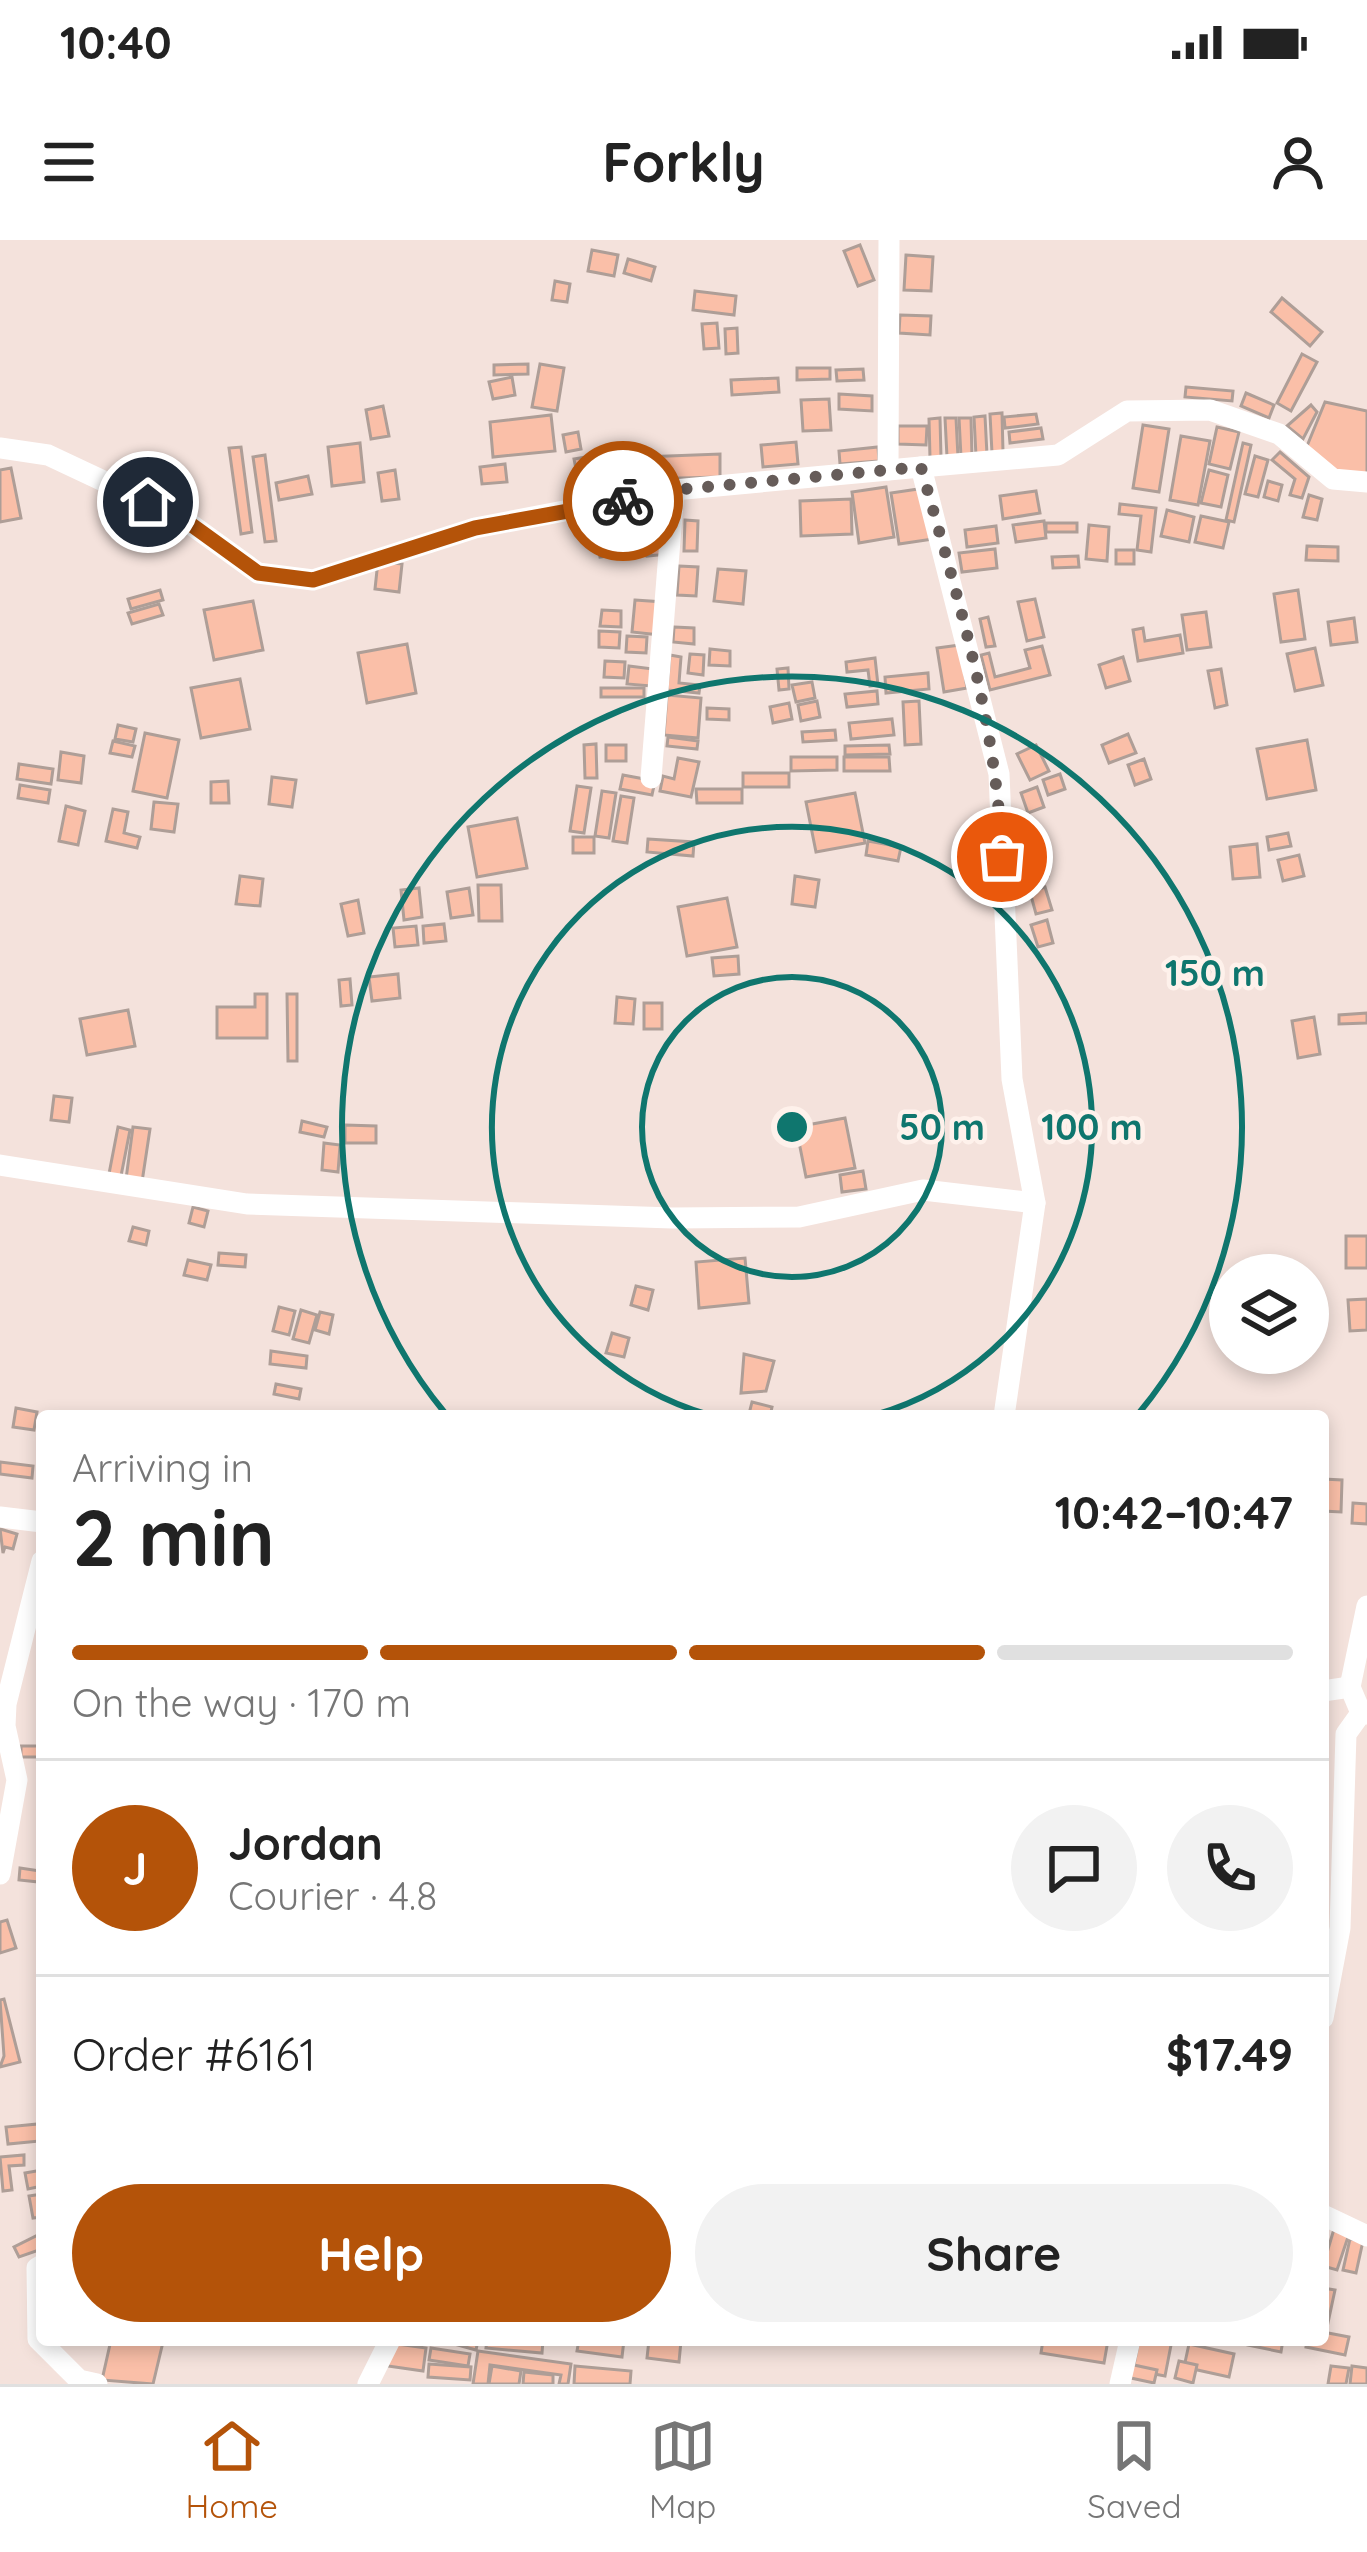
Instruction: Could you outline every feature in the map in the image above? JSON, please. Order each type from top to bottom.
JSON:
[{"type":"street","points":[[888,470],[889,240]]},
{"type":"street","points":[[0,448],[48,454],[182,518],[258,573],[313,580],[475,528],[674,490],[1058,455],[1126,411],[1210,410],[1279,434],[1333,478],[1367,482]]},
{"type":"street","points":[[921,467],[999,774],[1012,1079],[1035,1203],[1005,1410]]},
{"type":"street","points":[[651,778],[674,490]]},
{"type":"street","points":[[0,1165],[248,1204],[292,1206],[672,1218],[799,1216],[923,1190],[1035,1203]]},
{"type":"street","points":[[0,1517],[36,1521]]},
{"type":"street","points":[[0,1874],[17,1780],[5,1726],[7,1661],[36,1578]]},
{"type":"street","points":[[1329,1986],[1340,1928],[1346,1734],[1364,1713],[1350,1688],[1367,1606]]},
{"type":"street","points":[[1329,1690],[1350,1688]]},
{"type":"street","points":[[1329,2218],[1367,2236]]},
{"type":"street","points":[[45,2346],[80,2380],[97,2384]]},
{"type":"street","points":[[368,2384],[387,2346]]},
{"type":"street","points":[[1120,2384],[1129,2346]]},
{"type":"building","points":[[860,245],[874,280],[858,286],[844,251]]},
{"type":"building","points":[[592,250],[618,255],[614,276],[588,271]]},
{"type":"building","points":[[906,255],[933,257],[931,291],[904,290]]},
{"type":"building","points":[[628,259],[655,267],[651,281],[624,273]]},
{"type":"building","points":[[555,281],[570,284],[567,302],[552,300]]},
{"type":"building","points":[[695,291],[736,296],[734,315],[693,310]]},
{"type":"building","points":[[1282,298],[1322,332],[1310,346],[1271,312]]},
{"type":"building","points":[[900,315],[931,316],[930,335],[899,333]]},
{"type":"building","points":[[717,323],[719,348],[704,349],[702,324]]},
{"type":"building","points":[[737,328],[738,353],[726,354],[725,329]]},
{"type":"building","points":[[1302,354],[1317,362],[1291,411],[1277,403]]},
{"type":"building","points":[[528,364],[528,374],[494,375],[494,365]]},
{"type":"building","points":[[540,364],[564,368],[557,411],[532,407]]},
{"type":"building","points":[[797,368],[830,368],[830,379],[797,380]]},
{"type":"building","points":[[863,369],[864,380],[837,381],[836,370]]},
{"type":"building","points":[[512,377],[515,395],[493,399],[489,382]]},
{"type":"building","points":[[778,378],[779,392],[732,395],[731,380]]},
{"type":"building","points":[[1186,387],[1233,391],[1232,401],[1185,397]]},
{"type":"building","points":[[1246,393],[1274,405],[1269,418],[1241,406]]},
{"type":"building","points":[[839,394],[872,396],[872,411],[839,409]]},
{"type":"building","points":[[829,399],[831,430],[803,431],[801,400]]},
{"type":"building","points":[[1325,402],[1367,411],[1367,478],[1336,473],[1307,446]]},
{"type":"building","points":[[1311,405],[1317,412],[1303,439],[1287,426]]},
{"type":"building","points":[[383,406],[389,436],[371,439],[366,410]]},
{"type":"building","points":[[1002,413],[1003,452],[992,453],[990,414]]},
{"type":"building","points":[[1036,414],[1038,424],[1005,428],[1004,417]]},
{"type":"building","points":[[551,415],[555,451],[493,457],[490,422]]},
{"type":"building","points":[[985,416],[987,455],[976,456],[974,417]]},
{"type":"building","points":[[940,418],[941,457],[930,458],[929,419]]},
{"type":"building","points":[[945,418],[956,418],[958,457],[947,457]]},
{"type":"building","points":[[959,418],[971,418],[972,457],[961,457]]},
{"type":"building","points":[[1143,425],[1169,429],[1159,492],[1133,488]]},
{"type":"building","points":[[898,426],[927,426],[926,445],[898,444]]},
{"type":"building","points":[[1217,427],[1239,432],[1230,469],[1209,464]]},
{"type":"building","points":[[1041,428],[1043,439],[1010,443],[1009,432]]},
{"type":"building","points":[[578,432],[581,449],[566,452],[563,435]]},
{"type":"building","points":[[1181,436],[1210,441],[1198,505],[1170,500]]},
{"type":"building","points":[[796,442],[798,464],[763,467],[761,445]]},
{"type":"building","points":[[360,443],[364,482],[332,486],[328,447]]},
{"type":"building","points":[[1243,443],[1251,445],[1234,522],[1226,520]]},
{"type":"building","points":[[241,447],[252,532],[241,534],[229,448]]},
{"type":"building","points":[[878,447],[879,461],[840,464],[839,451]]},
{"type":"building","points":[[1280,452],[1309,477],[1302,498],[1290,495],[1295,479],[1272,460]]},
{"type":"building","points":[[720,454],[720,477],[643,479],[643,457]]},
{"type":"building","points":[[265,455],[276,541],[265,542],[253,457]]},
{"type":"building","points":[[1255,456],[1268,460],[1258,497],[1245,494]]},
{"type":"building","points":[[586,457],[590,477],[578,479],[574,459]]},
{"type":"building","points":[[505,464],[507,482],[482,484],[480,467]]},
{"type":"building","points":[[11,468],[21,518],[0,522],[0,470]]},
{"type":"building","points":[[395,470],[399,499],[382,501],[378,473]]},
{"type":"building","points":[[1209,470],[1228,475],[1221,507],[1201,503]]},
{"type":"building","points":[[308,476],[312,494],[279,500],[276,483]]},
{"type":"building","points":[[1268,481],[1282,485],[1278,501],[1264,497]]},
{"type":"building","points":[[886,487],[894,537],[859,543],[852,492]]},
{"type":"building","points":[[925,488],[933,539],[899,544],[891,493]]},
{"type":"building","points":[[1036,491],[1040,513],[1003,519],[1000,496]]},
{"type":"building","points":[[1309,495],[1322,499],[1317,520],[1303,517]]},
{"type":"building","points":[[851,499],[852,534],[801,536],[800,501]]},
{"type":"building","points":[[1120,504],[1156,508],[1151,552],[1137,550],[1141,516],[1119,514]]},
{"type":"building","points":[[1167,510],[1194,517],[1189,542],[1161,536]]},
{"type":"building","points":[[665,512],[669,554],[647,556],[644,524],[620,526],[619,516]]},
{"type":"building","points":[[1201,516],[1229,522],[1223,548],[1195,542]]},
{"type":"building","points":[[685,520],[698,521],[697,551],[684,551]]},
{"type":"building","points":[[1044,521],[1046,538],[1016,542],[1013,525]]},
{"type":"building","points":[[616,522],[622,554],[600,557],[594,526]]},
{"type":"building","points":[[1046,523],[1077,523],[1077,532],[1046,532]]},
{"type":"building","points":[[1089,525],[1109,527],[1107,561],[1086,559]]},
{"type":"building","points":[[996,526],[998,543],[967,547],[965,530]]},
{"type":"building","points":[[1307,546],[1338,547],[1338,561],[1306,560]]},
{"type":"building","points":[[995,549],[997,568],[962,572],[959,553]]},
{"type":"building","points":[[1116,550],[1134,550],[1134,564],[1116,564]]},
{"type":"building","points":[[1078,556],[1079,567],[1053,568],[1052,557]]},
{"type":"building","points":[[378,561],[402,564],[399,592],[375,589]]},
{"type":"building","points":[[679,566],[698,567],[696,596],[677,595]]},
{"type":"building","points":[[718,569],[746,571],[743,604],[714,601]]},
{"type":"building","points":[[160,590],[163,600],[131,609],[128,599]]},
{"type":"building","points":[[1298,590],[1305,639],[1281,642],[1274,594]]},
{"type":"building","points":[[1035,599],[1044,637],[1027,641],[1018,602]]},
{"type":"building","points":[[635,600],[663,602],[660,635],[632,632]]},
{"type":"building","points":[[253,601],[263,650],[214,660],[204,610]]},
{"type":"building","points":[[159,604],[163,615],[132,624],[128,613]]},
{"type":"building","points":[[602,610],[621,611],[621,627],[600,626]]},
{"type":"building","points":[[1206,612],[1211,647],[1187,650],[1182,615]]},
{"type":"building","points":[[988,617],[995,646],[986,647],[980,619]]},
{"type":"building","points":[[1354,618],[1357,642],[1331,645],[1328,622]]},
{"type":"building","points":[[674,627],[694,628],[694,644],[673,642]]},
{"type":"building","points":[[1143,628],[1145,641],[1180,635],[1183,653],[1138,661],[1133,630]]},
{"type":"building","points":[[599,631],[620,632],[619,648],[599,647]]},
{"type":"building","points":[[627,636],[647,637],[646,653],[626,652]]},
{"type":"building","points":[[407,644],[416,693],[367,703],[358,653]]},
{"type":"building","points":[[960,645],[967,688],[944,692],[937,648]]},
{"type":"building","points":[[1042,646],[1050,675],[990,690],[981,655],[989,653],[995,677],[1030,668],[1025,650]]},
{"type":"building","points":[[1315,648],[1323,685],[1295,691],[1287,654]]},
{"type":"building","points":[[710,649],[730,651],[730,666],[709,665]]},
{"type":"building","points":[[690,654],[704,655],[703,675],[688,673]]},
{"type":"building","points":[[670,655],[681,657],[679,683],[700,685],[699,693],[667,690]]},
{"type":"building","points":[[1123,657],[1130,681],[1106,688],[1099,665]]},
{"type":"building","points":[[875,658],[878,685],[870,686],[868,670],[847,672],[846,662]]},
{"type":"building","points":[[605,661],[625,662],[624,678],[604,677]]},
{"type":"building","points":[[629,666],[653,669],[651,686],[627,684]]},
{"type":"building","points":[[788,668],[789,689],[779,690],[777,669]]},
{"type":"building","points":[[1221,669],[1227,705],[1215,708],[1208,671]]},
{"type":"building","points":[[928,673],[929,689],[886,693],[885,677]]},
{"type":"building","points":[[240,679],[250,729],[201,738],[191,688]]},
{"type":"building","points":[[812,682],[815,698],[796,702],[792,685]]},
{"type":"building","points":[[601,688],[644,688],[644,697],[601,697]]},
{"type":"building","points":[[877,691],[878,704],[847,707],[845,694]]},
{"type":"building","points":[[667,695],[701,698],[698,738],[664,735]]},
{"type":"building","points":[[817,701],[820,717],[801,721],[798,705]]},
{"type":"building","points":[[919,701],[921,744],[905,745],[903,702]]},
{"type":"building","points":[[789,703],[792,719],[773,723],[770,707]]},
{"type":"building","points":[[707,708],[729,709],[729,720],[707,719]]},
{"type":"building","points":[[892,719],[894,735],[851,739],[849,723]]},
{"type":"building","points":[[118,725],[136,729],[133,742],[115,739]]},
{"type":"building","points":[[835,730],[836,740],[803,742],[802,732]]},
{"type":"building","points":[[145,733],[179,740],[167,798],[133,791]]},
{"type":"building","points":[[1128,734],[1136,753],[1109,763],[1102,745]]},
{"type":"building","points":[[668,737],[698,741],[697,749],[667,746]]},
{"type":"building","points":[[1307,740],[1316,790],[1267,799],[1257,749]]},
{"type":"building","points":[[113,741],[135,746],[132,757],[110,753]]},
{"type":"building","points":[[596,744],[597,778],[585,778],[584,745]]},
{"type":"building","points":[[606,745],[626,745],[626,761],[606,761]]},
{"type":"building","points":[[889,745],[890,754],[845,755],[845,746]]},
{"type":"building","points":[[1036,745],[1049,771],[1030,780],[1017,754]]},
{"type":"building","points":[[61,752],[84,756],[81,783],[58,780]]},
{"type":"building","points":[[791,757],[837,757],[837,770],[791,771]]},
{"type":"building","points":[[844,757],[889,757],[890,771],[844,771]]},
{"type":"building","points":[[678,758],[699,762],[691,797],[660,791],[663,776],[674,779]]},
{"type":"building","points":[[1144,759],[1151,779],[1135,785],[1128,765]]},
{"type":"building","points":[[19,764],[53,769],[51,784],[17,779]]},
{"type":"building","points":[[743,773],[789,773],[789,787],[743,787]]},
{"type":"building","points":[[1060,774],[1065,789],[1048,795],[1043,780]]},
{"type":"building","points":[[623,775],[655,781],[652,795],[620,789]]},
{"type":"building","points":[[272,777],[296,780],[292,807],[269,804]]},
{"type":"building","points":[[228,781],[229,803],[211,803],[211,782]]},
{"type":"building","points":[[20,785],[50,790],[48,803],[18,798]]},
{"type":"building","points":[[577,786],[591,788],[584,833],[570,831]]},
{"type":"building","points":[[1037,787],[1044,807],[1028,813],[1021,793]]},
{"type":"building","points":[[696,789],[742,789],[742,803],[697,803]]},
{"type":"building","points":[[602,791],[616,793],[609,838],[595,836]]},
{"type":"building","points":[[855,793],[865,843],[816,852],[806,802]]},
{"type":"building","points":[[621,796],[634,798],[627,843],[613,841]]},
{"type":"building","points":[[154,802],[178,804],[174,832],[151,829]]},
{"type":"building","points":[[66,806],[85,811],[78,845],[59,841]]},
{"type":"building","points":[[113,809],[128,812],[124,833],[140,837],[137,848],[106,841]]},
{"type":"building","points":[[517,818],[527,868],[477,877],[468,827]]},
{"type":"building","points":[[1288,833],[1291,846],[1269,850],[1267,837]]},
{"type":"building","points":[[573,837],[594,837],[594,853],[573,853]]},
{"type":"building","points":[[648,839],[694,842],[693,856],[647,852]]},
{"type":"building","points":[[868,841],[901,847],[898,861],[866,855]]},
{"type":"building","points":[[1257,844],[1260,877],[1233,879],[1230,847]]},
{"type":"building","points":[[1299,855],[1304,876],[1283,881],[1278,860]]},
{"type":"building","points":[[1043,861],[1048,876],[1026,884],[1020,868]]},
{"type":"building","points":[[240,876],[263,879],[260,906],[236,904]]},
{"type":"building","points":[[795,876],[819,880],[815,907],[792,904]]},
{"type":"building","points":[[478,885],[501,885],[502,921],[479,921]]},
{"type":"building","points":[[1045,887],[1052,910],[1036,914],[1030,892]]},
{"type":"building","points":[[419,888],[422,917],[404,920],[401,890]]},
{"type":"building","points":[[469,888],[473,915],[451,918],[447,892]]},
{"type":"building","points":[[727,898],[737,947],[687,956],[678,907]]},
{"type":"building","points":[[358,900],[364,933],[348,936],[341,904]]},
{"type":"building","points":[[1047,920],[1053,943],[1038,947],[1031,925]]},
{"type":"building","points":[[444,924],[446,941],[424,943],[423,926]]},
{"type":"building","points":[[416,926],[418,945],[395,947],[393,928]]},
{"type":"building","points":[[738,956],[739,974],[714,976],[712,958]]},
{"type":"building","points":[[398,974],[400,998],[372,1001],[369,977]]},
{"type":"building","points":[[350,979],[352,1005],[341,1006],[339,980]]},
{"type":"building","points":[[255,994],[267,994],[267,1038],[217,1038],[217,1007],[255,1007]]},
{"type":"building","points":[[287,994],[297,994],[297,1061],[288,1061]]},
{"type":"building","points":[[617,997],[635,999],[633,1024],[615,1023]]},
{"type":"building","points":[[644,1003],[662,1003],[662,1029],[644,1029]]},
{"type":"building","points":[[128,1010],[135,1046],[87,1055],[80,1019]]},
{"type":"building","points":[[1367,1013],[1367,1023],[1339,1024],[1339,1015]]},
{"type":"building","points":[[1314,1017],[1320,1054],[1298,1058],[1292,1021]]},
{"type":"building","points":[[54,1096],[72,1098],[69,1122],[51,1120]]},
{"type":"building","points":[[845,1118],[855,1168],[806,1177],[796,1127]]},
{"type":"building","points":[[302,1121],[327,1127],[324,1137],[300,1132]]},
{"type":"building","points":[[345,1125],[376,1126],[376,1143],[345,1143]]},
{"type":"building","points":[[118,1127],[130,1130],[120,1181],[108,1179]]},
{"type":"building","points":[[133,1127],[150,1129],[142,1182],[126,1179]]},
{"type":"building","points":[[324,1143],[340,1145],[338,1172],[322,1170]]},
{"type":"building","points":[[863,1171],[866,1189],[842,1192],[840,1175]]},
{"type":"building","points":[[193,1207],[208,1211],[204,1227],[189,1223]]},
{"type":"building","points":[[133,1227],[149,1231],[146,1245],[129,1241]]},
{"type":"building","points":[[1346,1236],[1367,1236],[1367,1268],[1346,1268]]},
{"type":"building","points":[[219,1253],[246,1255],[245,1267],[218,1265]]},
{"type":"building","points":[[745,1258],[749,1303],[699,1308],[696,1262]]},
{"type":"building","points":[[188,1260],[211,1265],[207,1280],[184,1275]]},
{"type":"building","points":[[636,1286],[653,1290],[648,1310],[631,1305]]},
{"type":"building","points":[[1367,1299],[1367,1330],[1350,1331],[1348,1300]]},
{"type":"building","points":[[279,1307],[295,1311],[289,1335],[273,1331]]},
{"type":"building","points":[[301,1310],[317,1315],[309,1343],[293,1339]]},
{"type":"building","points":[[320,1312],[333,1315],[329,1334],[315,1330]]},
{"type":"building","points":[[612,1333],[629,1338],[624,1357],[606,1353]]},
{"type":"building","points":[[271,1351],[307,1356],[306,1368],[270,1364]]},
{"type":"building","points":[[744,1354],[774,1361],[766,1391],[741,1393]]},
{"type":"building","points":[[276,1384],[301,1389],[299,1399],[274,1394]]},
{"type":"building","points":[[752,1402],[772,1407],[771,1410],[750,1410]]},
{"type":"building","points":[[16,1408],[36,1412],[34,1430],[13,1427]]},
{"type":"building","points":[[0,1462],[33,1466],[32,1478],[0,1474]]},
{"type":"building","points":[[1329,1479],[1342,1480],[1341,1512],[1329,1511]]},
{"type":"building","points":[[1353,1503],[1367,1504],[1367,1524],[1352,1523]]},
{"type":"building","points":[[0,1529],[17,1534],[13,1549],[5,1547],[3,1553]]},
{"type":"building","points":[[21,1746],[36,1746],[36,1757],[21,1757]]},
{"type":"building","points":[[20,1868],[36,1870],[36,1882],[19,1880]]},
{"type":"building","points":[[7,1920],[16,1948],[0,1953],[0,1922]]},
{"type":"building","points":[[4,1999],[20,2062],[0,2067],[4,2056],[0,2000]]},
{"type":"building","points":[[36,2124],[36,2141],[8,2144],[6,2127]]},
{"type":"building","points":[[24,2155],[24,2165],[9,2166],[12,2190],[3,2191],[0,2157]]},
{"type":"building","points":[[36,2171],[36,2187],[28,2189],[25,2173]]},
{"type":"building","points":[[36,2195],[36,2218],[33,2218],[29,2196]]},
{"type":"building","points":[[1334,2229],[1349,2234],[1337,2270],[1329,2268]]},
{"type":"building","points":[[36,2236],[36,2251],[19,2257],[14,2247]]},
{"type":"building","points":[[1350,2239],[1363,2241],[1356,2273],[1343,2270]]},
{"type":"building","points":[[1329,2333],[1349,2337],[1345,2355],[1306,2347],[1329,2346]]},
{"type":"building","points":[[110,2346],[162,2346],[153,2384],[102,2380]]},
{"type":"building","points":[[383,2346],[426,2348],[423,2371],[381,2365]]},
{"type":"building","points":[[486,2346],[543,2346],[542,2353]]},
{"type":"building","points":[[578,2346],[623,2346],[622,2357],[577,2351]]},
{"type":"building","points":[[648,2346],[681,2346],[679,2362],[647,2358]]},
{"type":"building","points":[[1042,2346],[1107,2346],[1104,2363],[1041,2353]]},
{"type":"building","points":[[1138,2346],[1171,2346],[1165,2376],[1133,2370]]},
{"type":"building","points":[[1189,2346],[1234,2354],[1229,2377],[1184,2367]]},
{"type":"building","points":[[431,2348],[470,2354],[468,2366],[429,2360]]},
{"type":"building","points":[[478,2351],[571,2364],[568,2384],[559,2384],[561,2375],[490,2365],[488,2384],[473,2384]]},
{"type":"building","points":[[1179,2361],[1197,2365],[1193,2383],[1175,2378]]},
{"type":"building","points":[[1120,2362],[1157,2370],[1154,2383],[1117,2375]]},
{"type":"building","points":[[429,2364],[471,2367],[470,2380],[428,2377]]},
{"type":"building","points":[[492,2366],[521,2371],[519,2384],[489,2384]]},
{"type":"building","points":[[575,2366],[631,2371],[630,2384],[574,2384]]},
{"type":"building","points":[[1331,2366],[1349,2368],[1346,2384],[1328,2384]]},
{"type":"building","points":[[1352,2366],[1367,2368],[1367,2384],[1350,2384]]},
{"type":"building","points":[[524,2372],[553,2375],[553,2384],[523,2384]]},
{"type":"way so far","points":[[623,501],[674,490],[921,467],[984,698],[999,774],[1002,857]]},
{"type":"route","points":[[148,502],[182,518],[258,573],[313,580],[475,528],[623,501]]}]
